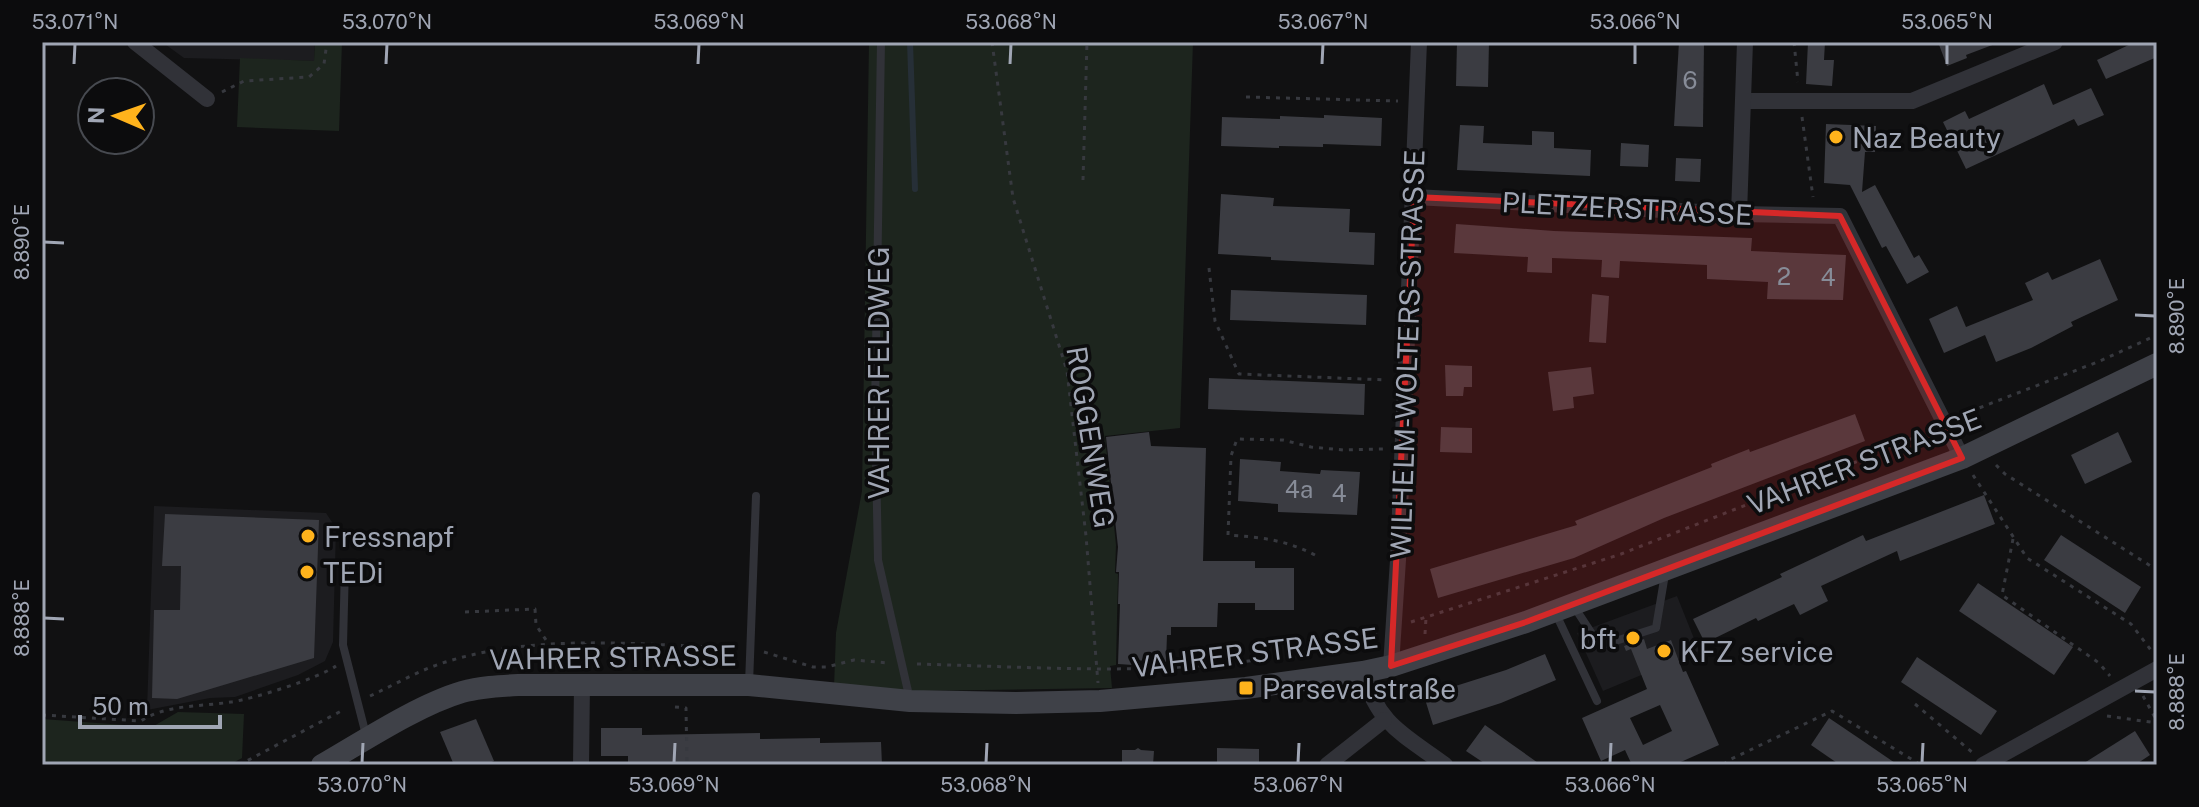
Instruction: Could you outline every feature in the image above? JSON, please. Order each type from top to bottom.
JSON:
[{"type":"main road","name":"VAHRER STRASSE","points":[[322,765],[432,704],[461,692],[518,685],[749,685],[910,701],[1016,703],[1100,701],[1246,688],[1391,666],[1564,608],[1972,454],[2157,364]]},
{"type":"street","points":[[135,42],[207,99]]},
{"type":"street","name":"WILHELM-WOLTERS-STRASSE","points":[[1391,666],[1419,42]]},
{"type":"street","points":[[1739,214],[1745,42]]},
{"type":"street","points":[[1744,101],[1912,101],[2055,42]]},
{"type":"street","name":"PLETZERSTRASSE","points":[[1414,197],[1739,214],[1840,216],[1943,422]]},
{"type":"street","points":[[1943,422],[1972,454]]},
{"type":"street","points":[[1985,764],[2157,669]]},
{"type":"street","points":[[1363,672],[1369,694],[1384,720],[1445,765]]},
{"type":"street","points":[[581,765],[582,684]]},
{"type":"street","points":[[1327,765],[1384,720]]},
{"type":"lane","name":"VAHRER FELDWEG","points":[[881,42],[875,409],[878,560],[910,701]]},
{"type":"lane","points":[[749,685],[756,496]]},
{"type":"lane","points":[[345,565],[344,655],[367,740]]},
{"type":"lane","points":[[1564,608],[1600,646],[1656,628],[1666,567]]},
{"type":"lane","points":[[1564,608],[1597,701]]},
{"type":"path","points":[[207,99],[244,81],[309,77],[324,64],[327,42]]},
{"type":"path","name":"ROGGENWEG","points":[[992,42],[1013,198],[1067,371],[1086,536],[1100,701]]},
{"type":"path","points":[[1083,180],[1087,42]]},
{"type":"path","points":[[1794,42],[1815,216]]},
{"type":"path","points":[[1246,97],[1417,102]]},
{"type":"path","points":[[1209,268],[1215,321],[1239,374],[1406,381]]},
{"type":"path","points":[[239,765],[358,702],[451,660],[548,644],[750,649],[813,667],[854,660],[902,664],[1172,670],[1331,648],[1621,554],[1899,445],[1943,422],[2100,361],[2157,335]]},
{"type":"path","points":[[1315,555],[1269,537],[1228,535],[1231,456],[1237,439],[1283,440],[1343,450],[1363,447],[1403,450]]},
{"type":"path","points":[[1972,454],[2013,539],[2027,558],[2131,624],[2157,658]]},
{"type":"path","points":[[1972,454],[2157,570]]},
{"type":"path","points":[[2013,539],[2002,595],[2129,685],[2157,722]]},
{"type":"path","points":[[465,612],[535,609],[536,625],[548,644]]},
{"type":"path","points":[[42,715],[141,721],[172,709],[235,702],[335,668],[344,655]]},
{"type":"path","points":[[1915,704],[1985,764]]},
{"type":"path","points":[[671,707],[686,708],[687,765]]},
{"type":"path","points":[[1724,765],[1832,711],[1921,765]]},
{"type":"path","points":[[2080,712],[2157,722]]},
{"type":"highlighted area","points":[[1414,197],[1840,216],[1962,458],[1526,622],[1391,666]]},
{"type":"shaded area","points":[[162,42],[315,42],[314,61],[184,58]]},
{"type":"shaded area","points":[[315,42],[342,42],[339,131],[237,127],[240,58],[314,61]]},
{"type":"shaded area","points":[[869,42],[1193,42],[1180,428],[1105,436],[1116,545],[1115,573],[1118,574],[1116,665],[1110,666],[1112,688],[911,691],[834,687],[836,633],[862,491]]},
{"type":"shaded area","points":[[154,506],[326,513],[336,528],[333,642],[325,661],[298,675],[235,697],[210,698],[147,710]]},
{"type":"shaded area","points":[[1677,596],[1699,651],[1603,691],[1577,633]]},
{"type":"shaded area","points":[[178,712],[244,714],[242,758],[229,765],[42,765],[42,719],[152,727]]},
{"type":"building","points":[[1457,42],[1489,42],[1488,87],[1456,86]]},
{"type":"building","points":[[1679,42],[1704,42],[1703,127],[1674,126]]},
{"type":"building","points":[[1808,42],[1825,42],[1824,60],[1834,60],[1832,86],[1806,84]]},
{"type":"building","points":[[1938,42],[1995,42],[1995,44],[1947,66]]},
{"type":"building","points":[[2135,42],[2157,42],[2157,57],[2106,79],[2097,60]]},
{"type":"building","points":[[2044,84],[2053,105],[2091,88],[2104,115],[2078,126],[2074,119],[1966,169],[1943,122],[1965,111],[1969,119]]},
{"type":"building","points":[[1324,115],[1382,118],[1381,146],[1221,146],[1222,117],[1280,119],[1280,116],[1324,118]]},
{"type":"building","points":[[1826,124],[1876,126],[1875,152],[1865,152],[1862,192],[1875,185],[1914,258],[1919,255],[1929,272],[1907,284],[1886,246],[1882,248],[1850,185],[1824,183]]},
{"type":"building","points":[[1460,125],[1484,126],[1483,143],[1532,145],[1532,131],[1554,132],[1554,148],[1591,150],[1590,176],[1457,170]]},
{"type":"building","points":[[1621,143],[1649,145],[1648,167],[1620,166]]},
{"type":"building","points":[[1676,158],[1701,159],[1700,182],[1675,181]]},
{"type":"building","points":[[1221,194],[1274,198],[1273,206],[1350,209],[1349,232],[1375,233],[1374,265],[1218,254]]},
{"type":"building","points":[[1456,224],[1752,238],[1751,251],[1846,255],[1843,300],[1767,299],[1768,282],[1707,279],[1707,265],[1620,261],[1619,278],[1601,277],[1602,260],[1552,258],[1552,273],[1527,272],[1528,257],[1454,253]]},
{"type":"building","points":[[2100,259],[2118,300],[2071,322],[2073,326],[2031,348],[1996,362],[1985,335],[1944,353],[1929,319],[1957,306],[1966,327],[2033,300],[2025,283],[2048,272],[2052,280]]},
{"type":"building","points":[[1231,290],[1367,295],[1366,325],[1230,320]]},
{"type":"building","points":[[1592,294],[1609,296],[1606,343],[1589,342]]},
{"type":"building","points":[[1445,365],[1472,366],[1472,387],[1464,387],[1463,396],[1446,396]]},
{"type":"building","points":[[1591,367],[1594,394],[1573,397],[1574,408],[1553,411],[1548,372]]},
{"type":"building","points":[[1209,378],[1365,384],[1364,415],[1208,409]]},
{"type":"building","points":[[1855,414],[1865,441],[1664,518],[1574,558],[1438,598],[1430,569],[1577,525],[1575,521],[1712,467],[1711,464]]},
{"type":"building","points":[[1441,427],[1472,428],[1472,453],[1440,452]]},
{"type":"building","points":[[1149,432],[1151,446],[1206,448],[1203,561],[1255,561],[1255,568],[1294,568],[1294,610],[1255,610],[1255,603],[1218,603],[1217,627],[1171,627],[1171,635],[1167,635],[1166,662],[1133,660],[1133,665],[1118,664],[1118,547],[1106,437]]},
{"type":"building","points":[[2118,432],[2132,462],[2085,484],[2071,455]]},
{"type":"building","points":[[1240,459],[1281,462],[1280,471],[1320,474],[1321,470],[1360,472],[1357,515],[1278,512],[1278,504],[1238,501]]},
{"type":"building","points":[[1984,495],[1995,524],[1900,561],[1897,551],[1821,586],[1828,601],[1800,615],[1794,604],[1758,621],[1756,618],[1705,643],[1693,619],[1863,535],[1866,541]]},
{"type":"building","points":[[165,514],[319,520],[314,658],[177,699],[152,698],[154,610],[180,610],[181,566],[162,566]]},
{"type":"building","points":[[2061,535],[2141,587],[2125,613],[2044,560]]},
{"type":"building","points":[[1978,583],[2073,647],[2054,675],[1959,611]]},
{"type":"building","points":[[1644,639],[1647,649],[1671,640],[1719,745],[1674,765],[1632,765],[1625,750],[1601,761],[1582,718],[1647,689],[1631,649],[1626,651],[1624,646]],"holes":[[[1660,705],[1672,731],[1643,745],[1630,718]]]},
{"type":"building","points":[[1545,654],[1556,680],[1501,703],[1433,725],[1424,696]]},
{"type":"building","points":[[1917,657],[1997,711],[1981,735],[1901,682]]},
{"type":"building","points":[[1829,718],[1898,765],[1840,765],[1811,745]]},
{"type":"building","points":[[476,719],[494,761],[485,765],[454,765],[440,732]]},
{"type":"building","points":[[1485,725],[1541,765],[1487,765],[1466,751]]},
{"type":"building","points":[[601,728],[642,728],[642,735],[760,733],[760,739],[820,738],[820,743],[881,742],[882,765],[628,765],[628,756],[601,756]]},
{"type":"building","points":[[2135,731],[2150,755],[2135,765],[2081,765]]},
{"type":"building","points":[[1138,748],[1154,751],[1153,765],[1122,765],[1122,750]]},
{"type":"building","points":[[1217,748],[1259,749],[1259,765],[1217,765]]},
{"type":"waterway","points":[[910,42],[915,189]]},
{"type":"place","name":"Naz Beauty","points":[[1836,137]]},
{"type":"place","name":"Fressnapf","points":[[308,536]]},
{"type":"place","name":"TEDi","points":[[307,572]]},
{"type":"place","name":"bft","points":[[1633,638]]},
{"type":"place","name":"KFZ service","points":[[1664,651]]},
{"type":"place","name":"Parsevalstraße","points":[[1246,688]]}]
